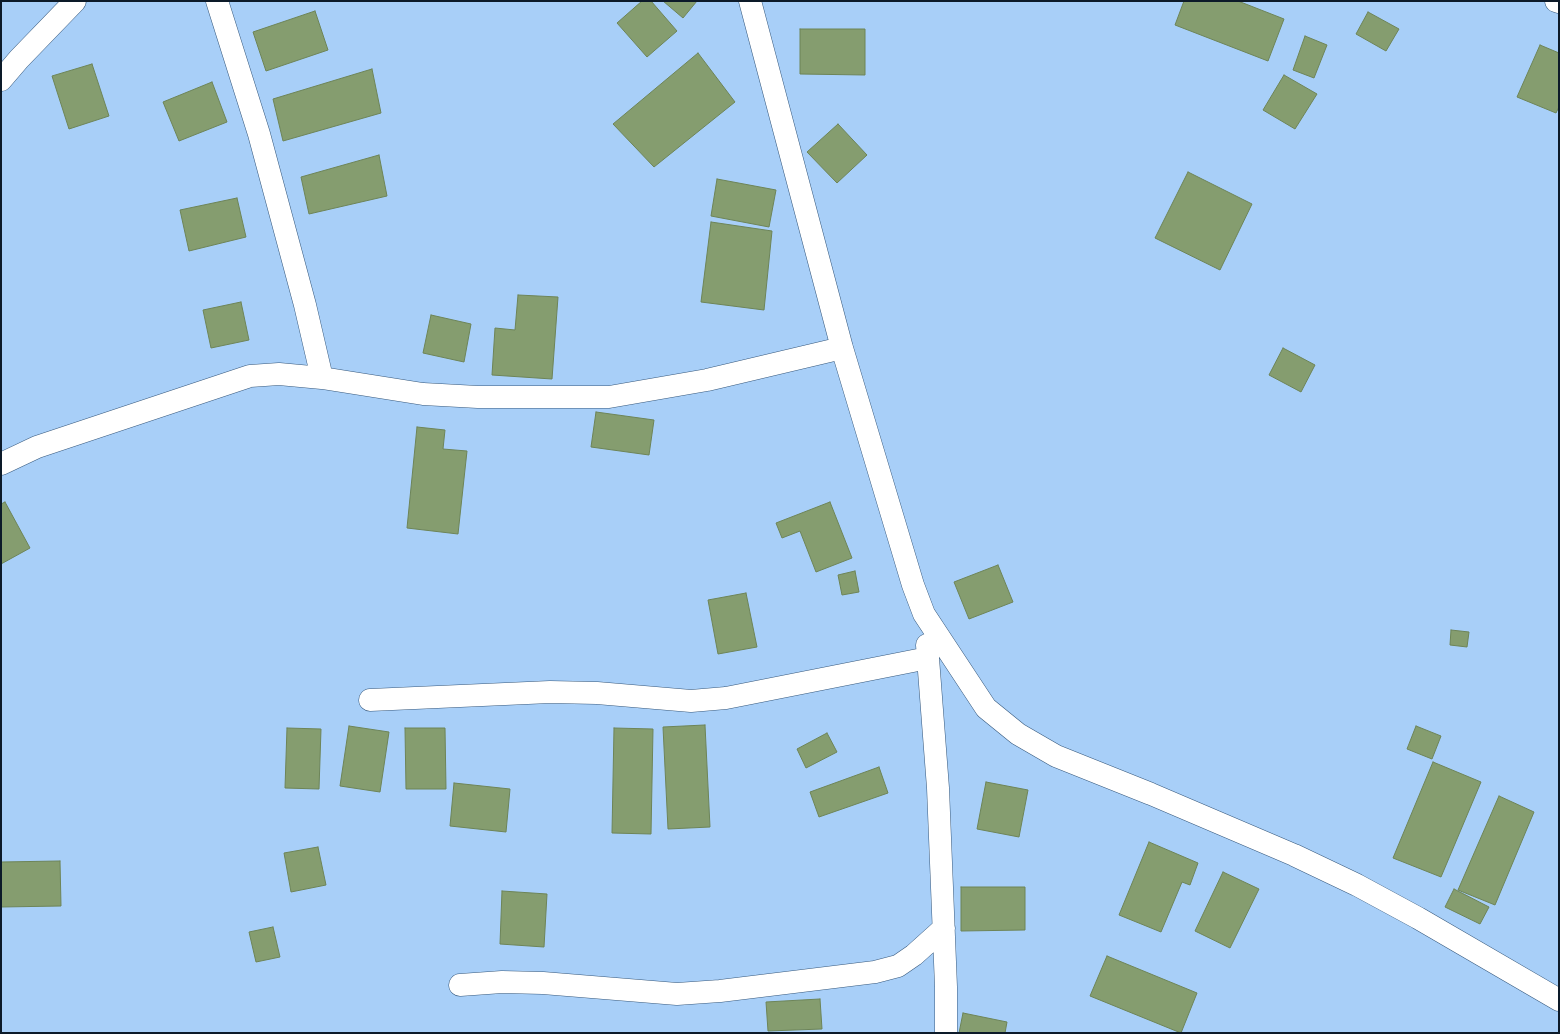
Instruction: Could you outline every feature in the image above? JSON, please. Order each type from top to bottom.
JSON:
[{"type":"street","points":[[1,80],[18,59],[75,1]]},
{"type":"street","points":[[217,1],[261,142],[305,305],[322,378]]},
{"type":"street","points":[[750,1],[842,348],[913,584],[924,614],[986,708],[1018,734],[1056,756],[1166,800],[1294,855],[1357,885],[1418,918],[1559,1000]]},
{"type":"street","points":[[1,464],[37,447],[250,376],[279,374],[322,378],[423,394],[478,397],[609,397],[707,380],[842,348]]},
{"type":"street","points":[[924,614],[938,788],[944,928],[946,1033]]},
{"type":"street","points":[[370,700],[558,692],[598,693],[691,701],[726,698],[928,658]]},
{"type":"street","points":[[460,985],[502,982],[544,983],[677,994],[720,991],[875,972],[898,966],[914,955],[944,928]]},
{"type":"building","points":[[642,1],[651,1],[677,31],[647,57],[617,23]]},
{"type":"building","points":[[663,1],[697,1],[683,18]]},
{"type":"building","points":[[1184,1],[1238,1],[1284,19],[1268,61],[1175,25]]},
{"type":"building","points":[[315,11],[328,50],[266,71],[253,32]]},
{"type":"building","points":[[1368,12],[1399,29],[1386,51],[1356,34]]},
{"type":"building","points":[[800,29],[865,29],[865,75],[800,74]]},
{"type":"building","points":[[1305,36],[1327,45],[1314,78],[1293,70]]},
{"type":"building","points":[[1540,45],[1559,53],[1559,107],[1556,113],[1517,97]]},
{"type":"building","points":[[698,53],[735,102],[654,167],[613,124]]},
{"type":"building","points":[[92,64],[109,116],[69,129],[52,76]]},
{"type":"building","points":[[372,69],[381,113],[283,141],[273,99]]},
{"type":"building","points":[[1284,75],[1317,94],[1295,129],[1263,110]]},
{"type":"building","points":[[212,82],[227,122],[179,141],[163,102]]},
{"type":"building","points":[[838,124],[867,155],[837,183],[807,152]]},
{"type":"building","points":[[379,155],[387,196],[309,214],[301,177]]},
{"type":"building","points":[[1188,172],[1252,204],[1220,270],[1155,238]]},
{"type":"building","points":[[717,179],[776,190],[769,227],[711,216]]},
{"type":"building","points":[[237,198],[246,237],[189,251],[180,210]]},
{"type":"building","points":[[711,222],[772,231],[764,310],[701,302]]},
{"type":"building","points":[[518,295],[558,297],[552,379],[492,375],[495,328],[515,330]]},
{"type":"building","points":[[241,302],[249,340],[211,348],[203,310]]},
{"type":"building","points":[[431,315],[471,324],[464,362],[423,353]]},
{"type":"building","points":[[1283,348],[1315,365],[1301,392],[1269,375]]},
{"type":"building","points":[[596,412],[654,420],[649,455],[591,447]]},
{"type":"building","points":[[417,427],[445,430],[443,449],[467,451],[458,534],[407,528]]},
{"type":"building","points":[[5,502],[30,548],[1,564],[1,504]]},
{"type":"building","points":[[830,502],[852,558],[816,572],[800,531],[782,538],[776,523]]},
{"type":"building","points":[[998,565],[1013,602],[969,619],[954,582]]},
{"type":"building","points":[[855,571],[859,592],[842,595],[838,575]]},
{"type":"building","points":[[746,593],[757,647],[718,654],[708,600]]},
{"type":"building","points":[[1451,630],[1469,632],[1467,647],[1450,645]]},
{"type":"building","points":[[705,725],[710,827],[668,829],[663,727]]},
{"type":"building","points":[[349,726],[389,732],[380,792],[340,786]]},
{"type":"building","points":[[1416,726],[1441,736],[1432,759],[1407,749]]},
{"type":"building","points":[[287,728],[321,729],[319,789],[285,788]]},
{"type":"building","points":[[405,728],[445,728],[446,789],[406,789]]},
{"type":"building","points":[[614,728],[653,729],[651,834],[612,833]]},
{"type":"building","points":[[827,733],[837,752],[806,768],[797,749]]},
{"type":"building","points":[[1433,762],[1481,782],[1441,877],[1393,858]]},
{"type":"building","points":[[879,767],[888,793],[819,817],[810,792]]},
{"type":"building","points":[[986,782],[1028,790],[1019,837],[977,829]]},
{"type":"building","points":[[454,783],[510,789],[506,832],[450,826]]},
{"type":"building","points":[[1499,796],[1534,812],[1495,905],[1458,890]]},
{"type":"building","points":[[1149,842],[1198,863],[1190,885],[1182,882],[1161,932],[1119,915]]},
{"type":"building","points":[[318,847],[326,885],[291,892],[284,853]]},
{"type":"building","points":[[60,861],[61,906],[1,907],[1,862]]},
{"type":"building","points":[[1223,872],[1259,889],[1230,948],[1195,931]]},
{"type":"building","points":[[961,887],[1025,887],[1025,930],[961,931]]},
{"type":"building","points":[[1454,889],[1489,907],[1480,924],[1445,907]]},
{"type":"building","points":[[502,891],[547,894],[544,947],[500,944]]},
{"type":"building","points":[[273,927],[280,957],[256,962],[249,932]]},
{"type":"building","points":[[1107,956],[1197,993],[1181,1033],[1090,996]]},
{"type":"building","points":[[820,999],[822,1029],[768,1031],[766,1002]]},
{"type":"building","points":[[963,1013],[1007,1022],[1005,1033],[959,1033]]}]
